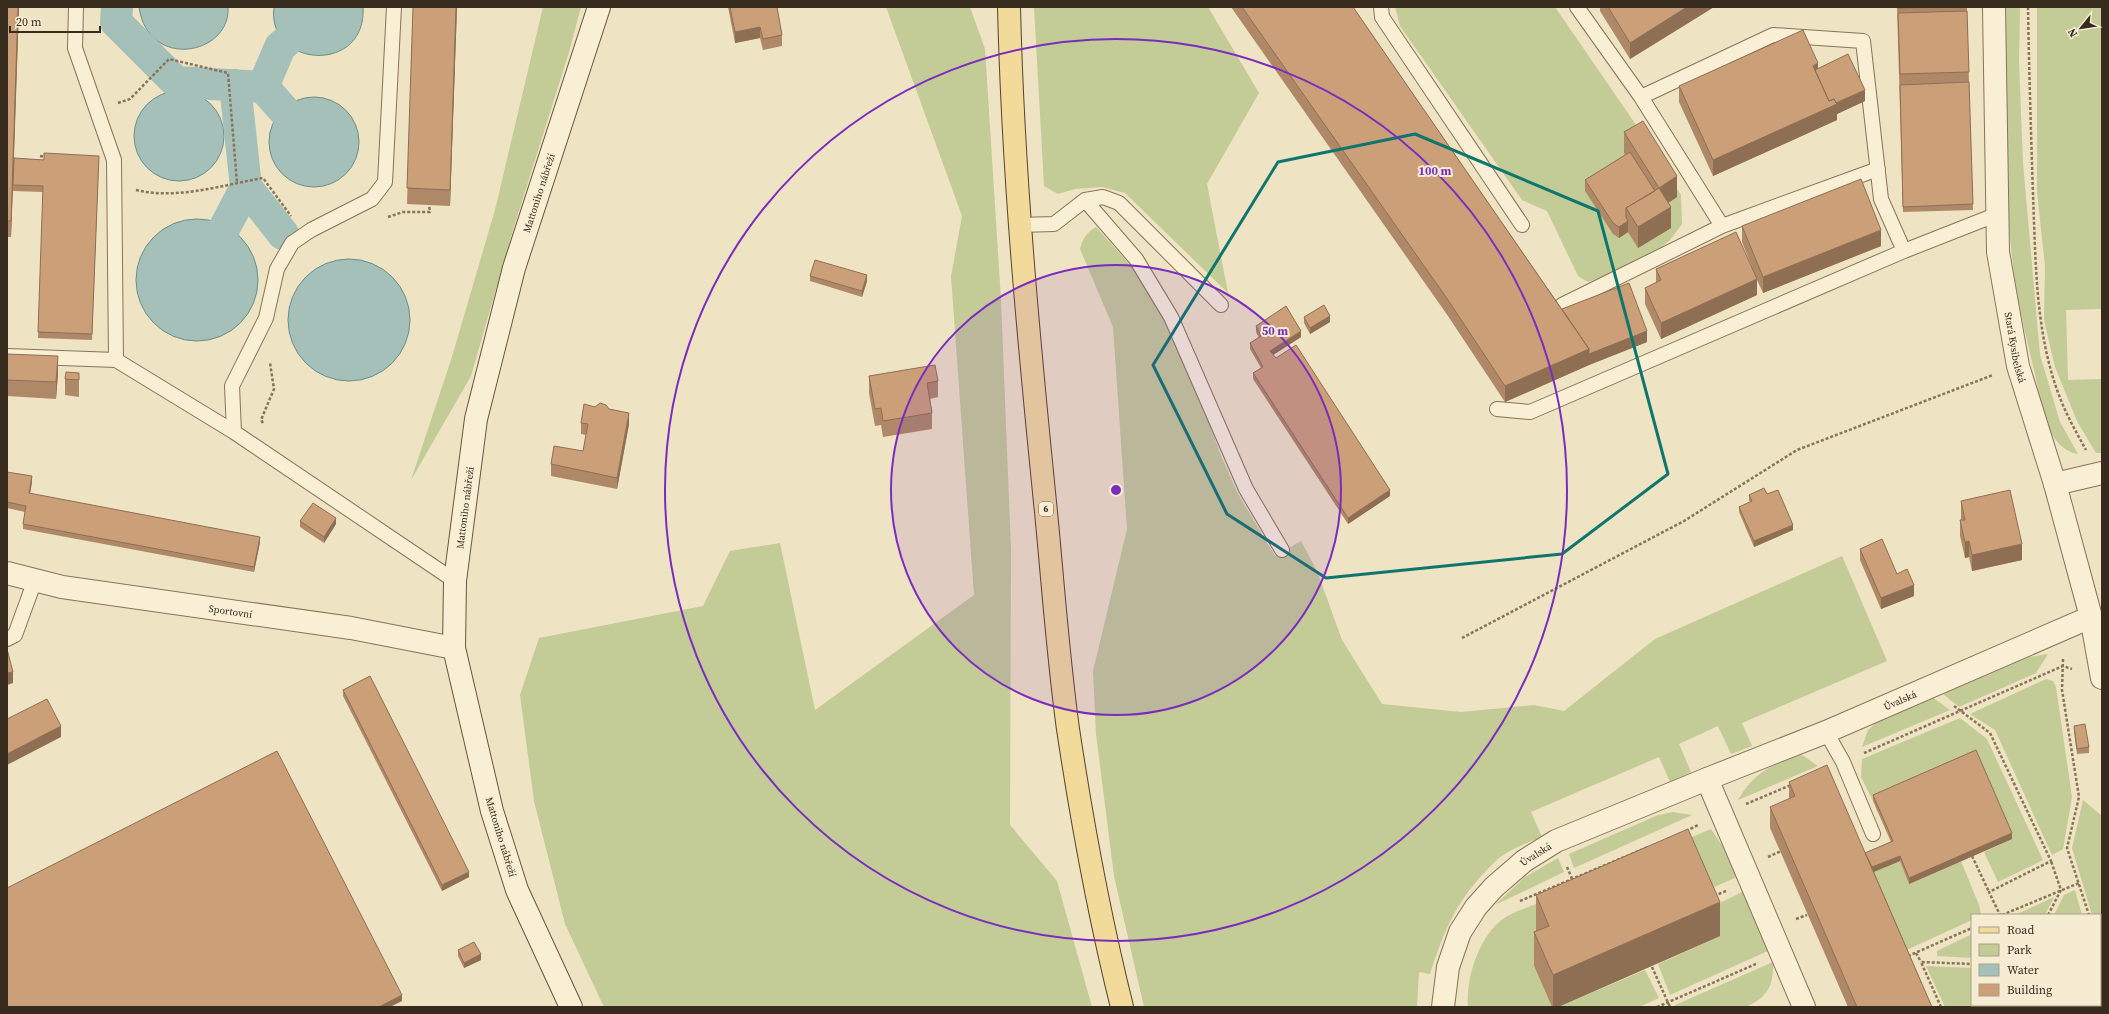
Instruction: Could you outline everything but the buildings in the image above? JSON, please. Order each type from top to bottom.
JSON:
[{"type":"main road","name":"6","points":[[1009,7],[1012,106],[1019,225],[1068,727],[1102,926],[1122,1007]]},
{"type":"street","name":"Mattoniho nábřeží","points":[[571,1007],[517,890],[492,811],[454,648],[455,581],[476,419],[514,268],[599,7]]},
{"type":"street","name":"Stará Kysibelská","points":[[1994,7],[1998,252],[2018,366],[2055,484],[2091,616],[2101,673]]},
{"type":"street","points":[[2055,484],[2100,473]]},
{"type":"street","name":"Sportovní","points":[[7,573],[62,586],[351,628],[454,648]]},
{"type":"street","name":"Úvalská","points":[[1443,1007],[1448,967],[1460,932],[1476,908],[1494,887],[1524,861],[1556,841],[1826,732],[2091,616]]},
{"type":"street","points":[[1707,779],[1804,1007]]},
{"type":"lane","points":[[76,7],[75,48],[114,160],[116,360]]},
{"type":"lane","points":[[234,432],[232,386],[266,318],[277,269],[292,243],[311,230],[372,199],[385,182],[394,7]]},
{"type":"lane","points":[[1381,7],[1382,17],[1522,225]]},
{"type":"lane","points":[[1577,7],[1641,97],[1722,226]]},
{"type":"lane","points":[[1641,97],[1774,35],[1863,41],[1881,198],[1904,251]]},
{"type":"lane","points":[[1562,305],[1722,226],[1878,169]]},
{"type":"lane","points":[[1019,225],[1054,224],[1085,200],[1103,197],[1119,203],[1221,305]]},
{"type":"lane","points":[[1085,200],[1136,259],[1171,317],[1246,489],[1282,550]]},
{"type":"lane","points":[[1497,409],[1530,412],[1904,251],[1998,214]]},
{"type":"lane","points":[[7,356],[116,360],[234,432],[455,581]]},
{"type":"lane","points":[[7,639],[16,635],[35,580]]},
{"type":"lane","points":[[1826,732],[1842,762],[1873,834]]},
{"type":"path","points":[[2028,7],[2029,90],[2037,273],[2042,326],[2050,366],[2065,412],[2100,473]]},
{"type":"path","points":[[97,110],[130,99],[169,59],[228,73],[238,183]]},
{"type":"path","points":[[40,156],[48,157]]},
{"type":"path","points":[[114,173],[125,185],[133,190],[156,194],[176,193],[263,178],[295,221],[303,217],[311,230]]},
{"type":"path","points":[[383,220],[404,212],[430,212],[430,206]]},
{"type":"path","points":[[270,361],[274,389],[261,420],[275,444],[272,458]]},
{"type":"path","points":[[1462,638],[1684,521],[1797,450],[2018,366]]},
{"type":"path","points":[[2064,628],[2062,690],[2079,798],[2067,848],[2089,914]]},
{"type":"path","points":[[1842,762],[2063,666],[2084,672],[2101,673]]},
{"type":"path","points":[[1929,688],[1990,733],[2051,861],[2061,890],[2049,914]]},
{"type":"path","points":[[1679,833],[1792,784]]},
{"type":"path","points":[[1556,841],[1575,886]]},
{"type":"path","points":[[1518,902],[1651,846]]},
{"type":"path","points":[[1972,856],[2000,914]]},
{"type":"path","points":[[1989,892],[2051,861]]},
{"type":"path","points":[[2003,914],[2079,883]]},
{"type":"path","points":[[1902,959],[1971,928]]},
{"type":"path","points":[[1657,1007],[1782,953]]},
{"type":"path","points":[[1916,953],[1941,1007]]},
{"type":"path","points":[[1921,962],[1971,964]]},
{"type":"path","points":[[1652,967],[1670,1007]]},
{"type":"highlighted area","points":[[1415,134],[1598,211],[1668,474],[1562,554],[1326,578],[1227,514],[1153,365],[1278,162]]},
{"type":"green space","points":[[543,7],[581,7],[569,52],[513,230],[471,376],[411,480],[451,360],[495,210]]},
{"type":"green space","points":[[886,7],[970,7],[985,49],[1001,300],[1011,550],[1010,825],[1057,881],[1092,1007],[604,1007],[565,924],[534,801],[520,695],[539,638],[703,606],[730,551],[780,543],[815,710],[974,595],[951,276],[962,216]]},
{"type":"green space","points":[[1034,7],[1208,7],[1259,93],[1207,184],[1228,293],[1125,193],[1102,187],[1075,189],[1058,194],[1044,186]]},
{"type":"green space","points":[[1395,7],[1555,7],[1645,138],[1681,195],[1682,224],[1670,240],[1637,268],[1588,282],[1578,276],[1547,211],[1522,200],[1400,26]]},
{"type":"green space","points":[[2003,7],[2020,7],[2019,61],[2023,163],[2040,355],[2060,422],[2078,454],[2067,450],[2058,443],[2046,422],[2016,288],[2008,219],[2005,148]]},
{"type":"green space","points":[[2037,7],[2102,7],[2102,309],[2066,310],[2068,380],[2102,379],[2101,453],[2096,453],[2077,421],[2055,367],[2044,320],[2045,266],[2037,192]]},
{"type":"green space","points":[[1096,227],[1144,280],[1182,357],[1207,415],[1219,451],[1237,492],[1275,556],[1301,541],[1317,571],[1342,640],[1382,704],[1461,712],[1534,705],[1564,711],[1655,639],[1842,556],[1887,661],[1742,723],[1752,746],[1731,754],[1718,726],[1679,744],[1691,772],[1670,782],[1659,757],[1531,812],[1542,837],[1500,857],[1492,864],[1466,895],[1445,932],[1430,974],[1419,972],[1417,1007],[1144,1007],[1114,876],[1096,734],[1093,671],[1127,529],[1113,327],[1080,249],[1085,236]]},
{"type":"green space","points":[[2048,654],[2036,673],[1959,707],[1943,694],[2028,657]]},
{"type":"green space","points":[[2046,679],[2053,681],[2056,687],[2072,797],[2063,849],[2052,855],[1995,730],[1970,714]]},
{"type":"green space","points":[[1932,697],[1950,710],[1862,747],[1868,730],[1878,721]]},
{"type":"green space","points":[[1960,718],[1987,739],[2043,860],[1998,882],[1984,852],[2012,839],[1873,801],[1861,777],[1862,759]]},
{"type":"green space","points":[[1802,755],[1818,766],[1738,800],[1750,783],[1765,770]]},
{"type":"green space","points":[[2083,800],[2102,816],[2102,947],[2101,914],[2092,914],[2072,848]]},
{"type":"green space","points":[[1673,812],[1692,815],[1574,868],[1569,854],[1658,815]]},
{"type":"green space","points":[[1711,829],[1729,856],[1737,877],[1701,893],[1583,883]]},
{"type":"green space","points":[[1558,858],[1564,872],[1495,905],[1525,877]]},
{"type":"green space","points":[[1900,861],[1909,884],[1961,861],[1979,905],[1981,914],[1971,914],[1971,920],[1900,953],[1866,875]]},
{"type":"green space","points":[[2075,890],[2082,914],[2054,914],[2064,895]]},
{"type":"green space","points":[[1744,891],[1770,950],[1670,995],[1658,964],[1720,936],[1708,909]]},
{"type":"green space","points":[[2054,897],[2046,914],[2017,914]]},
{"type":"green space","points":[[1544,901],[1549,960],[1534,966],[1552,1007],[1468,1007],[1469,985],[1474,962],[1490,932],[1497,924],[1507,917]]},
{"type":"green space","points":[[1971,934],[1971,958],[1937,956],[1937,951]]},
{"type":"green space","points":[[1773,962],[1771,984],[1768,989],[1760,999],[1746,1007],[1675,1007],[1675,1005]]},
{"type":"green space","points":[[1926,966],[1971,968],[1971,1006],[2000,1006],[1999,1007],[1945,1007]]},
{"type":"green space","points":[[1645,970],[1659,998],[1639,1007],[1558,1007]]},
{"type":"green space","points":[[2101,982],[2102,1007],[2052,1007],[2101,1006]]},
{"type":"water","points":[[139,7],[228,7],[225,23],[217,36],[204,45],[188,49],[172,48],[157,41],[146,27]]},
{"type":"water","points":[[274,7],[363,7],[360,29],[350,44],[334,53],[317,55],[300,52],[285,42],[276,27]]},
{"type":"water","points":[[179,91],[196,95],[211,104],[220,119],[224,136],[220,153],[211,168],[196,177],[179,181],[162,177],[147,168],[138,153],[134,136],[138,119],[147,104],[162,95]]},
{"type":"water","points":[[314,97],[331,101],[346,110],[355,125],[359,142],[355,159],[346,174],[331,183],[314,187],[297,183],[282,174],[273,159],[269,142],[273,125],[282,110],[297,101]]},
{"type":"water","points":[[197,219],[220,223],[231,229],[240,237],[248,246],[254,257],[258,280],[254,303],[248,314],[240,323],[231,331],[220,337],[197,341],[174,337],[163,331],[154,323],[146,314],[140,303],[136,280],[140,257],[146,246],[154,237],[163,229],[174,223]]},
{"type":"water","points":[[349,259],[372,263],[383,269],[392,277],[400,286],[406,297],[410,320],[406,343],[400,354],[392,363],[383,371],[372,377],[349,381],[326,377],[315,371],[306,363],[298,354],[292,343],[288,320],[292,297],[298,286],[306,277],[315,269],[326,263]]},
{"type":"waterway","points":[[117,7],[116,22],[176,82],[263,87],[280,47],[319,13]]},
{"type":"waterway","points":[[205,265],[246,187],[235,85]]},
{"type":"waterway","points":[[263,87],[313,143]]},
{"type":"waterway","points":[[246,187],[283,234]]}]
